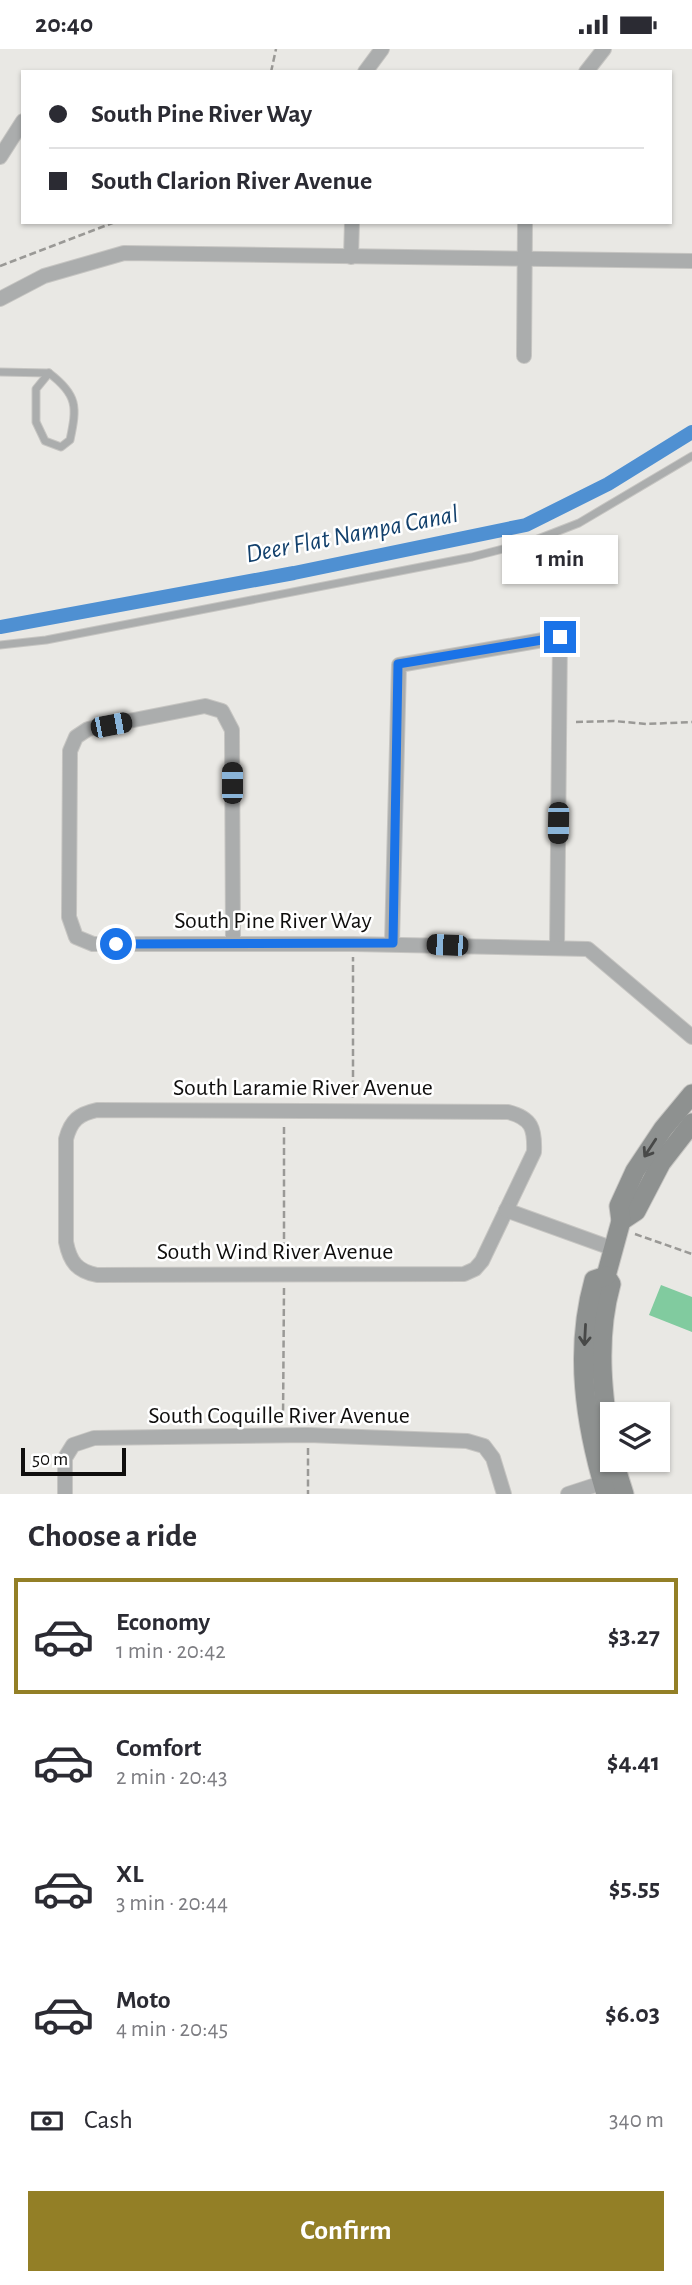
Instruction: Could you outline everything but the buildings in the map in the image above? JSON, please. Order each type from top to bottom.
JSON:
[{"type":"street","points":[[366,70],[382,49]]},
{"type":"street","points":[[588,70],[604,49]]},
{"type":"street","points":[[0,157],[21,124]]},
{"type":"street","points":[[351,257],[352,224]]},
{"type":"street","points":[[524,356],[525,224]]},
{"type":"street","points":[[0,299],[44,276],[124,253],[692,261]]},
{"type":"street","points":[[393,943],[398,664],[560,637],[556,948]]},
{"type":"street","name":"South Pine River Way","points":[[233,944],[232,730],[222,711],[205,706],[88,729],[76,737],[70,751],[69,917],[76,937],[93,944],[233,944],[353,944],[393,943],[588,949],[692,1037]]},
{"type":"street","points":[[613,1477],[601,1364],[603,1328],[611,1284],[606,1276],[620,1225],[619,1206],[635,1171],[663,1129],[692,1094]]},
{"type":"street","name":"South Laramie River Avenue","points":[[76,1267],[66,1242],[66,1139],[75,1118],[97,1109],[508,1112],[520,1115],[530,1123],[534,1136],[534,1152],[506,1210]]},
{"type":"street","points":[[620,1225],[636,1212],[661,1163],[692,1123]]},
{"type":"street","points":[[506,1210],[614,1249]]},
{"type":"street","name":"South Wind River Avenue","points":[[76,1267],[85,1273],[97,1275],[464,1274],[475,1269],[482,1261],[506,1210]]},
{"type":"street","points":[[606,1276],[594,1280],[589,1298],[584,1357],[586,1412],[594,1456],[613,1477]]},
{"type":"street","name":"South Coquille River Avenue","points":[[65,1494],[65,1458],[73,1445],[94,1438],[308,1435],[467,1441],[484,1446],[493,1458],[504,1494]]},
{"type":"street","points":[[568,1494],[613,1477]]},
{"type":"lane","points":[[0,372],[50,373],[73,396],[76,414],[70,440],[61,447],[45,440],[36,422],[36,389],[50,373]]},
{"type":"lane","points":[[0,645],[47,640],[472,557],[530,543],[579,523],[692,456]]},
{"type":"path","points":[[271,70],[276,49]]},
{"type":"path","points":[[0,266],[110,224]]},
{"type":"path","points":[[576,722],[692,722]]},
{"type":"path","points":[[353,944],[353,1111]]},
{"type":"path","points":[[620,1225],[692,1254]]},
{"type":"path","points":[[308,1435],[308,1494]]},
{"type":"green space","points":[[661,1285],[692,1297],[692,1332],[649,1315]]},
{"type":"waterway","name":"Deer Flat Nampa Canal","points":[[0,627],[294,573],[526,525],[608,484],[692,432]]},
{"type":"route","points":[[116,944],[393,943],[398,664],[560,637]]}]
